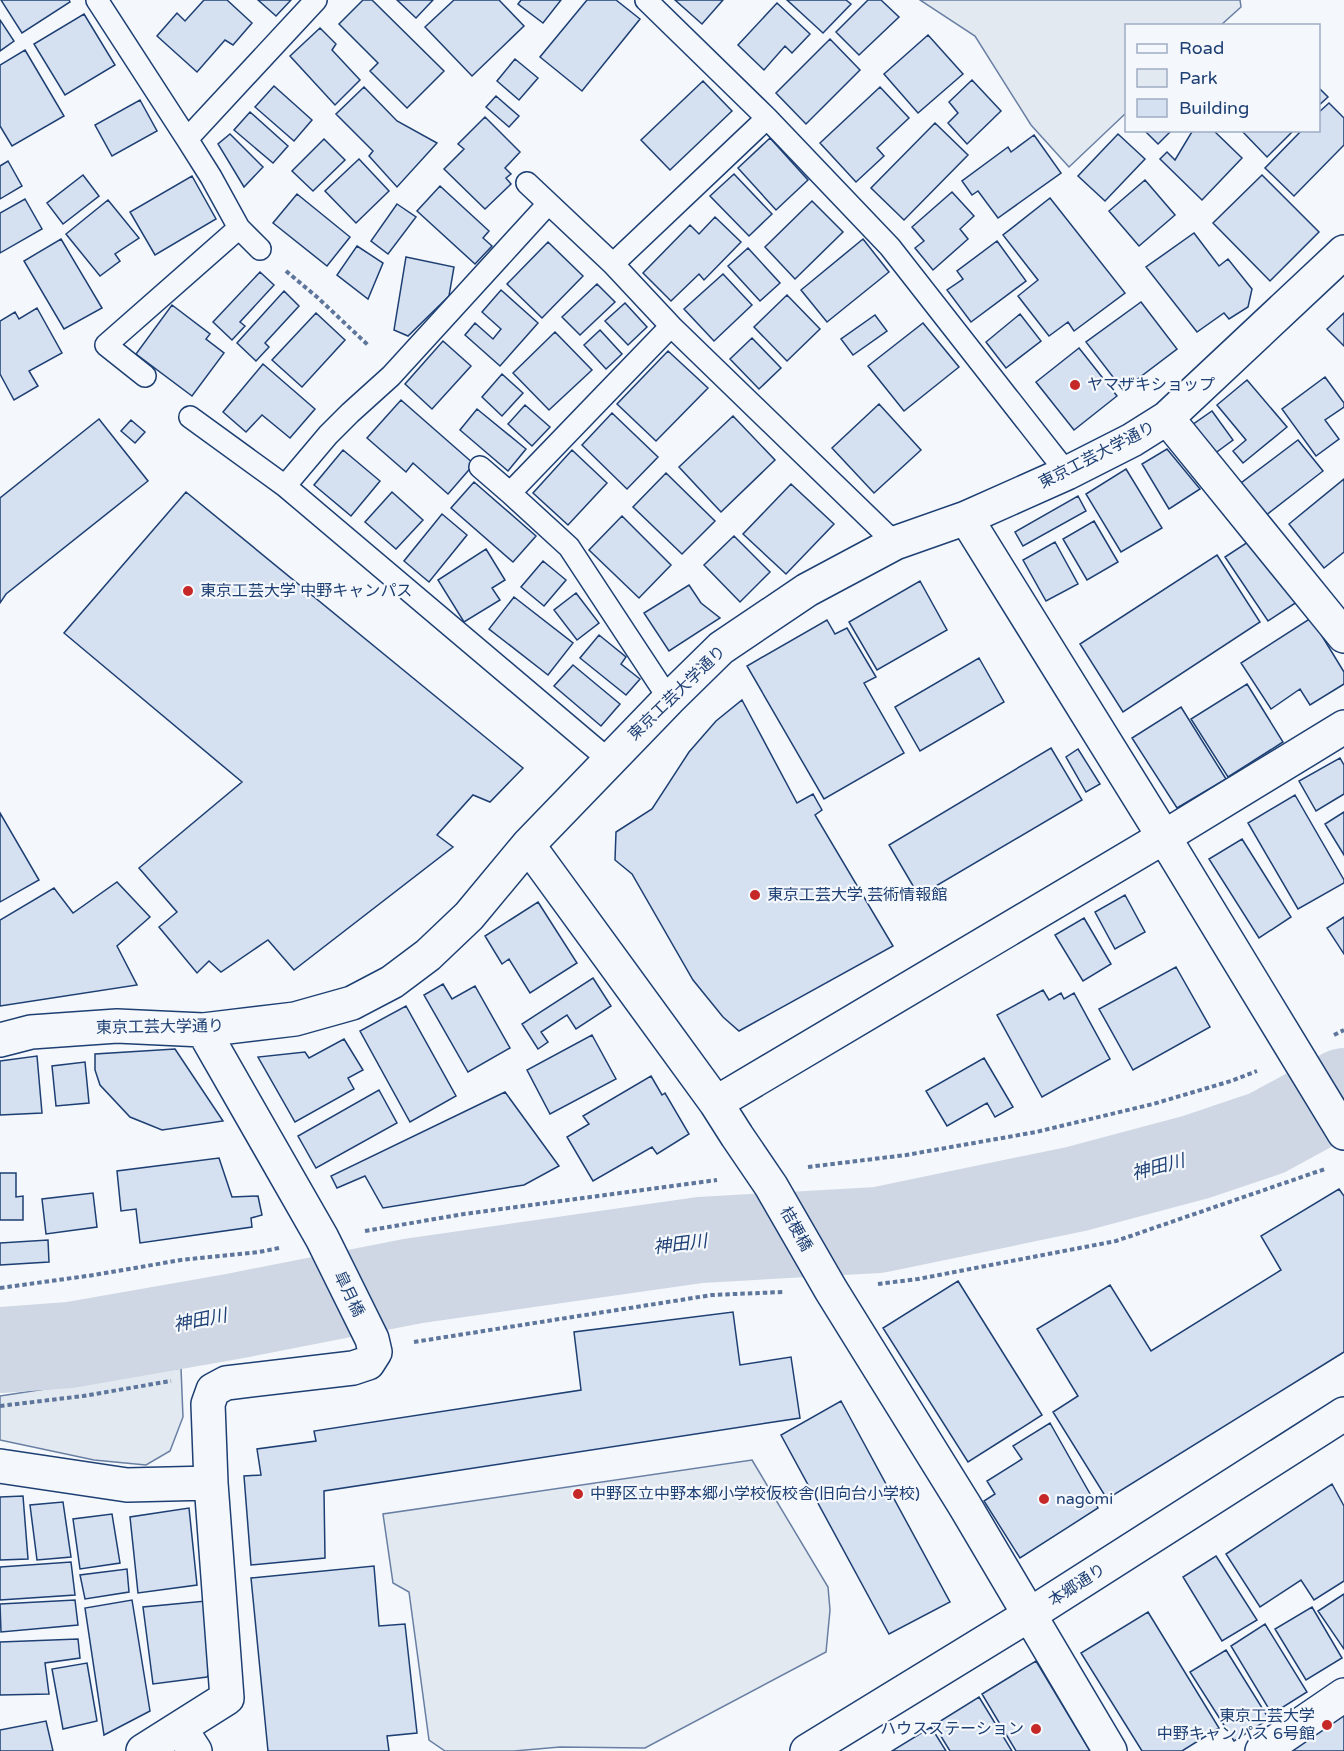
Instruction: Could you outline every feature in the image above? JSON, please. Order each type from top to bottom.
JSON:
[{"type":"street","name":"東京工芸大学通り","points":[[0,1040],[31,1032],[117,1026],[203,1030],[295,1019],[352,1003],[392,982],[428,956],[470,915],[528,845],[721,648],[807,590],[895,543],[966,518],[1067,474],[1167,418],[1344,252]]},
{"type":"street","points":[[1167,418],[1344,636]]},
{"type":"street","points":[[966,518],[1344,1133]]},
{"type":"street","points":[[716,1103],[1164,837],[1344,727]]},
{"type":"street","name":"桔梗橋","points":[[528,845],[716,1103],[767,1179],[826,1281],[965,1506],[1110,1751]]},
{"type":"street","name":"皐月橋","points":[[203,1030],[325,1243],[374,1346]]},
{"type":"street","points":[[143,1751],[187,1739],[227,1698],[211,1483],[208,1404],[213,1390],[226,1383],[353,1368],[368,1363],[374,1346]]},
{"type":"street","name":"本郷通り","points":[[807,1751],[1029,1616],[1344,1414]]},
{"type":"street","points":[[0,1466],[127,1485],[211,1483]]},
{"type":"street","points":[[1262,1751],[1344,1695]]},
{"type":"lane","points":[[97,0],[187,138],[239,228],[260,249]]},
{"type":"lane","points":[[187,138],[316,0]]},
{"type":"lane","points":[[646,0],[767,118],[890,247],[1067,474]]},
{"type":"lane","points":[[612,264],[767,118]]},
{"type":"lane","points":[[527,183],[895,543]]},
{"type":"lane","points":[[285,486],[328,435],[391,376],[548,204]]},
{"type":"lane","points":[[145,376],[106,345],[239,228]]},
{"type":"lane","points":[[510,493],[671,326]]},
{"type":"lane","points":[[190,417],[285,486],[609,760]]},
{"type":"lane","points":[[480,467],[569,547],[669,699]]},
{"type":"path","points":[[260,249],[317,297],[370,347]]},
{"type":"path","points":[[0,1288],[181,1260],[325,1243],[464,1214],[767,1179],[1036,1132],[1153,1104],[1300,1061],[1344,1030]]},
{"type":"path","points":[[374,1346],[420,1341],[712,1295],[826,1281],[918,1279],[1116,1241],[1335,1166]]},
{"type":"path","points":[[0,1406],[82,1396],[185,1379],[213,1390]]},
{"type":"green space","points":[[920,0],[1240,0],[1241,7],[1222,24],[1125,24],[1125,114],[1069,167],[1031,125],[975,36]]},
{"type":"green space","points":[[181,1368],[183,1417],[170,1451],[146,1465],[94,1460],[0,1440],[0,1396]]},
{"type":"green space","points":[[752,1460],[828,1587],[830,1610],[826,1652],[645,1748],[560,1747],[514,1751],[445,1751],[429,1740],[409,1592],[393,1583],[383,1514]]},
{"type":"building","points":[[1,0],[69,0],[70,2],[22,33]]},
{"type":"building","points":[[204,0],[227,0],[252,23],[233,45],[225,40],[197,72],[157,36],[177,13],[185,21]]},
{"type":"building","points":[[258,0],[291,0],[276,16]]},
{"type":"building","points":[[363,0],[372,0],[444,71],[407,108],[370,71],[378,63],[339,24]]},
{"type":"building","points":[[397,0],[433,0],[416,18]]},
{"type":"building","points":[[454,0],[499,0],[524,26],[472,76],[425,27]]},
{"type":"building","points":[[521,0],[561,0],[543,23],[518,4]]},
{"type":"building","points":[[587,0],[616,0],[640,19],[582,91],[540,57]]},
{"type":"building","points":[[675,0],[723,0],[702,24]]},
{"type":"building","points":[[787,0],[846,0],[851,4],[823,33]]},
{"type":"building","points":[[868,0],[881,0],[899,17],[859,55],[836,32]]},
{"type":"building","points":[[777,3],[810,34],[792,53],[785,46],[764,70],[738,45]]},
{"type":"building","points":[[84,14],[115,65],[65,95],[34,44]]},
{"type":"building","points":[[0,20],[14,41],[0,51]]},
{"type":"building","points":[[320,28],[336,44],[332,50],[360,80],[335,105],[290,56]]},
{"type":"building","points":[[928,35],[963,74],[918,113],[884,74]]},
{"type":"building","points":[[830,39],[860,70],[806,124],[776,93]]},
{"type":"building","points":[[25,50],[64,116],[12,146],[0,126],[0,65]]},
{"type":"building","points":[[515,59],[538,78],[519,100],[497,81]]},
{"type":"building","points":[[972,80],[1001,111],[967,144],[948,123],[958,113],[949,102]]},
{"type":"building","points":[[703,81],[732,111],[670,170],[641,140]]},
{"type":"building","points":[[274,86],[312,120],[294,141],[255,107]]},
{"type":"building","points":[[364,87],[397,121],[437,143],[397,187],[369,156],[373,151],[336,114]]},
{"type":"building","points":[[880,87],[909,118],[877,148],[884,156],[856,182],[820,143]]},
{"type":"building","points":[[1320,89],[1328,97],[1320,104]]},
{"type":"building","points":[[496,96],[519,116],[509,127],[486,107]]},
{"type":"building","points":[[140,100],[157,131],[112,156],[95,125]]},
{"type":"building","points":[[1329,103],[1344,118],[1344,145],[1294,196],[1265,168],[1300,132],[1320,132],[1320,111]]},
{"type":"building","points":[[250,112],[288,146],[273,163],[234,130]]},
{"type":"building","points":[[485,117],[520,152],[505,168],[511,174],[506,178],[511,184],[485,209],[444,169],[464,149],[458,144]]},
{"type":"building","points":[[935,123],[968,155],[904,220],[871,188]]},
{"type":"building","points":[[1146,132],[1170,132],[1158,144]]},
{"type":"building","points":[[1192,132],[1215,132],[1242,158],[1202,200],[1160,159],[1167,152],[1175,160]]},
{"type":"building","points":[[1243,132],[1292,132],[1267,157]]},
{"type":"building","points":[[230,134],[263,167],[244,187],[218,144]]},
{"type":"building","points":[[1118,134],[1145,159],[1105,201],[1078,176]]},
{"type":"building","points":[[1034,135],[1061,173],[998,218],[978,191],[972,195],[962,181],[1008,147],[1011,152]]},
{"type":"building","points":[[770,138],[808,180],[776,210],[738,168]]},
{"type":"building","points":[[324,139],[345,160],[313,191],[292,171]]},
{"type":"building","points":[[359,159],[389,191],[356,223],[325,191]]},
{"type":"building","points":[[8,161],[22,186],[0,199],[0,166]]},
{"type":"building","points":[[734,174],[772,214],[749,236],[710,196]]},
{"type":"building","points":[[83,175],[99,196],[63,224],[47,203]]},
{"type":"building","points":[[1262,175],[1319,232],[1270,281],[1213,223]]},
{"type":"building","points":[[192,176],[216,219],[155,255],[130,212]]},
{"type":"building","points":[[1145,180],[1175,215],[1139,246],[1109,211]]},
{"type":"building","points":[[440,186],[489,231],[483,238],[492,246],[475,264],[417,211]]},
{"type":"building","points":[[952,192],[974,216],[960,229],[968,239],[933,270],[915,248],[924,241],[912,227]]},
{"type":"building","points":[[297,194],[350,237],[327,266],[273,223]]},
{"type":"building","points":[[1050,198],[1125,293],[1074,331],[1068,322],[1049,336],[1018,296],[1038,280],[1003,235]]},
{"type":"building","points":[[25,199],[42,229],[0,253],[0,213]]},
{"type":"building","points":[[108,200],[139,238],[115,254],[120,261],[100,276],[66,234]]},
{"type":"building","points":[[812,201],[843,232],[795,279],[765,247]]},
{"type":"building","points":[[397,204],[416,217],[388,254],[371,241]]},
{"type":"building","points":[[715,217],[741,242],[704,280],[699,274],[671,301],[643,273],[690,225],[699,234]]},
{"type":"building","points":[[1194,233],[1219,266],[1228,259],[1252,289],[1248,307],[1229,319],[1224,313],[1197,332],[1146,267]]},
{"type":"building","points":[[61,239],[102,308],[64,329],[24,261]]},
{"type":"building","points":[[863,239],[889,272],[827,322],[801,290]]},
{"type":"building","points":[[997,241],[1026,281],[971,322],[947,290],[963,279],[957,271]]},
{"type":"building","points":[[548,242],[583,276],[542,318],[507,284]]},
{"type":"building","points":[[357,246],[383,263],[368,299],[337,275]]},
{"type":"building","points":[[748,248],[780,283],[760,301],[728,266]]},
{"type":"building","points":[[406,257],[454,267],[449,296],[408,336],[394,330]]},
{"type":"building","points":[[260,272],[274,285],[240,322],[245,326],[232,340],[213,322]]},
{"type":"building","points":[[723,274],[752,305],[714,341],[684,309]]},
{"type":"building","points":[[597,284],[615,302],[580,335],[562,317]]},
{"type":"building","points":[[501,290],[538,323],[500,366],[465,335],[475,323],[493,339],[501,329],[482,312]]},
{"type":"building","points":[[284,291],[299,306],[265,343],[269,347],[256,361],[237,343]]},
{"type":"building","points":[[787,295],[820,329],[787,361],[754,327]]},
{"type":"building","points":[[1141,302],[1177,349],[1123,390],[1086,342]]},
{"type":"building","points":[[625,303],[647,327],[628,345],[605,321]]},
{"type":"building","points":[[172,305],[210,334],[206,339],[224,353],[192,396],[136,354]]},
{"type":"building","points":[[37,308],[62,353],[29,371],[38,386],[14,400],[0,374],[0,321],[15,312],[19,319]]},
{"type":"building","points":[[316,313],[345,340],[302,387],[272,360]]},
{"type":"building","points":[[1344,313],[1344,346],[1327,329]]},
{"type":"building","points":[[1020,314],[1041,341],[1006,368],[986,342]]},
{"type":"building","points":[[875,315],[887,331],[853,355],[841,339]]},
{"type":"building","points":[[923,323],[959,367],[904,411],[868,366]]},
{"type":"building","points":[[600,330],[622,354],[606,369],[584,345]]},
{"type":"building","points":[[555,332],[592,370],[549,410],[513,373]]},
{"type":"building","points":[[752,338],[781,368],[759,389],[730,359]]},
{"type":"building","points":[[443,341],[471,366],[432,409],[405,384]]},
{"type":"building","points":[[1079,348],[1117,396],[1074,430],[1036,382]]},
{"type":"building","points":[[668,351],[708,388],[656,441],[617,404]]},
{"type":"building","points":[[263,364],[315,409],[290,438],[262,415],[246,432],[223,412]]},
{"type":"building","points":[[502,374],[523,393],[502,416],[482,397]]},
{"type":"building","points":[[1325,377],[1344,403],[1344,407],[1325,420],[1339,439],[1316,456],[1282,409]]},
{"type":"building","points":[[1247,380],[1287,427],[1243,463],[1233,451],[1246,440],[1217,405]]},
{"type":"building","points":[[401,400],[474,464],[448,494],[413,463],[406,472],[367,438]]},
{"type":"building","points":[[879,404],[921,450],[874,493],[832,448]]},
{"type":"building","points":[[525,405],[550,427],[532,446],[508,424]]},
{"type":"building","points":[[477,409],[526,449],[508,471],[460,430]]},
{"type":"building","points":[[1212,411],[1233,440],[1214,454],[1192,425]]},
{"type":"building","points":[[612,413],[658,457],[627,489],[582,445]]},
{"type":"building","points":[[733,416],[775,460],[721,512],[679,467]]},
{"type":"building","points":[[99,419],[148,481],[6,594],[0,603],[0,498]]},
{"type":"building","points":[[131,420],[145,432],[135,443],[121,431]]},
{"type":"building","points":[[1298,440],[1323,471],[1265,516],[1241,483]]},
{"type":"building","points":[[1167,449],[1200,489],[1169,509],[1142,464]]},
{"type":"building","points":[[343,450],[380,481],[351,516],[314,485]]},
{"type":"building","points":[[572,450],[607,483],[568,525],[533,493]]},
{"type":"building","points":[[1126,469],[1162,528],[1121,552],[1086,494]]},
{"type":"building","points":[[666,473],[715,521],[682,554],[633,507]]},
{"type":"building","points":[[1344,479],[1344,552],[1324,568],[1289,524]]},
{"type":"building","points":[[474,482],[536,536],[513,562],[451,508]]},
{"type":"building","points":[[791,484],[834,524],[786,574],[743,534]]},
{"type":"building","name":"東京工芸大学 中野キャンパス","points":[[186,492],[523,768],[490,802],[473,795],[437,835],[453,847],[294,970],[268,940],[221,972],[209,961],[197,973],[159,927],[177,912],[139,868],[242,782],[64,633]]},
{"type":"building","points":[[392,492],[423,520],[396,549],[365,522]]},
{"type":"building","points":[[1078,496],[1086,511],[1023,546],[1015,532]]},
{"type":"building","points":[[442,514],[467,535],[429,582],[404,561]]},
{"type":"building","points":[[622,516],[671,565],[639,598],[589,550]]},
{"type":"building","points":[[1094,521],[1118,562],[1087,580],[1063,539]]},
{"type":"building","points":[[734,536],[770,572],[740,602],[704,565]]},
{"type":"building","points":[[1254,538],[1297,602],[1268,621],[1225,557]]},
{"type":"building","points":[[1055,542],[1078,584],[1046,601],[1023,560]]},
{"type":"building","points":[[486,549],[505,580],[492,588],[500,600],[464,622],[438,580]]},
{"type":"building","points":[[1217,555],[1260,622],[1123,712],[1080,644]]},
{"type":"building","points":[[543,561],[566,580],[544,606],[521,587]]},
{"type":"building","points":[[920,581],[947,630],[877,670],[849,622]]},
{"type":"building","points":[[689,585],[701,603],[720,618],[669,651],[644,613]]},
{"type":"building","points":[[576,593],[599,623],[577,640],[554,610]]},
{"type":"building","points":[[514,597],[573,643],[548,675],[489,629]]},
{"type":"building","points":[[1311,618],[1344,672],[1344,684],[1310,705],[1300,689],[1271,709],[1241,663]]},
{"type":"building","points":[[827,620],[835,634],[847,628],[876,677],[864,683],[904,753],[824,799],[747,666]]},
{"type":"building","points":[[599,635],[626,657],[621,664],[640,679],[626,695],[580,658]]},
{"type":"building","points":[[979,658],[1004,702],[920,751],[895,707]]},
{"type":"building","points":[[573,665],[620,704],[601,726],[554,686]]},
{"type":"building","points":[[1247,684],[1283,742],[1228,777],[1191,719]]},
{"type":"building","name":"東京工芸大学 芸術情報館","points":[[742,700],[797,803],[813,794],[822,810],[815,815],[893,946],[739,1031],[723,1017],[693,980],[632,874],[615,860],[616,832],[652,809],[689,752],[716,721]]},
{"type":"building","points":[[1181,707],[1226,779],[1177,808],[1132,738]]},
{"type":"building","points":[[1051,748],[1082,800],[919,896],[889,845]]},
{"type":"building","points":[[1078,749],[1100,784],[1086,792],[1066,757]]},
{"type":"building","points":[[1340,758],[1344,765],[1344,794],[1316,811],[1299,781]]},
{"type":"building","points":[[1295,795],[1344,880],[1344,883],[1298,909],[1248,823]]},
{"type":"building","points":[[1344,812],[1344,855],[1325,824]]},
{"type":"building","points":[[0,813],[39,880],[0,902]]},
{"type":"building","points":[[1242,839],[1291,917],[1259,938],[1209,859]]},
{"type":"building","points":[[117,882],[150,917],[117,946],[137,985],[0,1006],[0,920],[54,888],[73,913]]},
{"type":"building","points":[[1125,895],[1145,932],[1115,949],[1095,912]]},
{"type":"building","points":[[538,902],[577,963],[530,993],[509,959],[502,964],[485,936]]},
{"type":"building","points":[[1344,917],[1344,954],[1327,928]]},
{"type":"building","points":[[1084,918],[1111,964],[1083,981],[1055,935]]},
{"type":"building","points":[[1176,967],[1210,1027],[1133,1070],[1099,1009]]},
{"type":"building","points":[[593,978],[611,1006],[576,1029],[567,1015],[541,1032],[548,1042],[538,1049],[522,1024]]},
{"type":"building","points":[[443,984],[452,999],[475,986],[510,1048],[468,1072],[424,995]]},
{"type":"building","points":[[1043,990],[1049,1000],[1061,993],[1064,999],[1074,993],[1110,1059],[1042,1097],[997,1015]]},
{"type":"building","points":[[406,1006],[456,1096],[410,1122],[360,1031]]},
{"type":"building","points":[[592,1035],[616,1079],[550,1114],[527,1070]]},
{"type":"building","points":[[344,1039],[363,1070],[348,1078],[354,1089],[295,1122],[258,1057],[305,1052],[309,1058]]},
{"type":"building","points":[[175,1049],[223,1121],[162,1130],[130,1117],[100,1085],[95,1070],[95,1054]]},
{"type":"building","points":[[37,1056],[42,1113],[0,1115],[0,1061]]},
{"type":"building","points":[[984,1058],[1013,1107],[995,1117],[987,1103],[947,1126],[926,1091]]},
{"type":"building","points":[[85,1062],[89,1103],[56,1106],[52,1066]]},
{"type":"building","points":[[651,1076],[662,1095],[665,1093],[689,1134],[657,1154],[652,1147],[593,1181],[567,1137],[589,1124],[583,1116]]},
{"type":"building","points":[[379,1090],[397,1123],[316,1168],[298,1136]]},
{"type":"building","points":[[505,1092],[559,1166],[524,1185],[383,1208],[365,1176],[337,1188],[331,1176]]},
{"type":"building","points":[[219,1158],[232,1197],[258,1196],[262,1215],[251,1218],[252,1227],[140,1243],[136,1209],[121,1211],[117,1171]]},
{"type":"building","points":[[0,1173],[16,1173],[16,1197],[23,1196],[23,1220],[0,1220]]},
{"type":"building","points":[[1339,1189],[1344,1196],[1344,1352],[1107,1499],[1053,1412],[1078,1396],[1037,1329],[1110,1285],[1151,1351],[1281,1270],[1261,1236]]},
{"type":"building","points":[[93,1193],[97,1227],[46,1234],[42,1199]]},
{"type":"building","points":[[48,1240],[49,1262],[0,1265],[0,1243]]},
{"type":"building","points":[[958,1281],[1042,1415],[968,1462],[883,1328]]},
{"type":"building","points":[[733,1312],[740,1365],[791,1357],[800,1418],[324,1491],[325,1558],[251,1565],[244,1476],[261,1475],[257,1449],[316,1441],[314,1431],[581,1390],[574,1332]]},
{"type":"building","points":[[841,1401],[950,1602],[889,1634],[781,1435]]},
{"type":"building","points":[[1050,1423],[1098,1508],[1020,1558],[984,1501],[995,1494],[987,1481],[1022,1459],[1013,1446]]},
{"type":"building","points":[[1332,1484],[1344,1506],[1344,1581],[1314,1600],[1301,1580],[1260,1607],[1226,1554]]},
{"type":"building","points":[[23,1496],[28,1559],[0,1560],[0,1497]]},
{"type":"building","points":[[63,1502],[71,1557],[37,1560],[30,1505]]},
{"type":"building","points":[[189,1508],[197,1585],[138,1593],[130,1517]]},
{"type":"building","points":[[112,1514],[120,1563],[80,1569],[73,1519]]},
{"type":"building","points":[[1216,1556],[1257,1620],[1222,1641],[1183,1577]]},
{"type":"building","points":[[71,1562],[75,1595],[0,1600],[0,1567]]},
{"type":"building","points":[[374,1566],[379,1626],[405,1624],[417,1733],[387,1736],[389,1751],[268,1751],[251,1578]]},
{"type":"building","points":[[127,1569],[129,1592],[85,1599],[80,1575]]},
{"type":"building","points":[[1344,1594],[1344,1649],[1318,1611]]},
{"type":"building","points":[[75,1600],[78,1625],[1,1632],[0,1604]]},
{"type":"building","points":[[132,1600],[150,1711],[104,1735],[85,1608]]},
{"type":"building","points":[[206,1601],[213,1668],[207,1677],[153,1684],[143,1607]]},
{"type":"building","points":[[1312,1607],[1342,1658],[1306,1680],[1275,1629]]},
{"type":"building","points":[[1148,1612],[1219,1728],[1182,1751],[1142,1751],[1081,1653]]},
{"type":"building","points":[[1265,1624],[1307,1692],[1272,1714],[1231,1646]]},
{"type":"building","points":[[78,1639],[80,1658],[45,1663],[49,1694],[0,1695],[0,1642]]},
{"type":"building","points":[[1226,1650],[1269,1719],[1234,1741],[1190,1672]]},
{"type":"building","points":[[1036,1661],[1090,1751],[1016,1751],[982,1694]]},
{"type":"building","points":[[87,1663],[97,1721],[63,1729],[52,1669]]},
{"type":"building","points":[[979,1697],[1012,1751],[950,1751],[934,1725]]},
{"type":"building","name":"東京工芸大学 中野キャンパス 6号館","points":[[1344,1700],[1344,1751],[1275,1751]]},
{"type":"building","points":[[46,1721],[53,1751],[0,1751],[0,1730]]},
{"type":"building","points":[[931,1727],[946,1751],[892,1751]]},
{"type":"waterway","name":"神田川","points":[[0,1350],[70,1345],[413,1281],[700,1240],[878,1230],[1076,1189],[1196,1157],[1267,1133],[1344,1091]]},
{"type":"place","name":"ヤマザキショップ","points":[[1075,385]]},
{"type":"place","name":"東京工芸大学 中野キャンパス","points":[[188,591]]},
{"type":"place","name":"東京工芸大学 芸術情報館","points":[[755,895]]},
{"type":"place","name":"中野区立中野本郷小学校仮校舎(旧向台小学校)","points":[[578,1494]]},
{"type":"place","name":"nagomi","points":[[1044,1499]]},
{"type":"place","name":"東京工芸大学 中野キャンパス 6号館","points":[[1327,1725]]},
{"type":"place","name":"ハウスステーション","points":[[1036,1729]]}]
